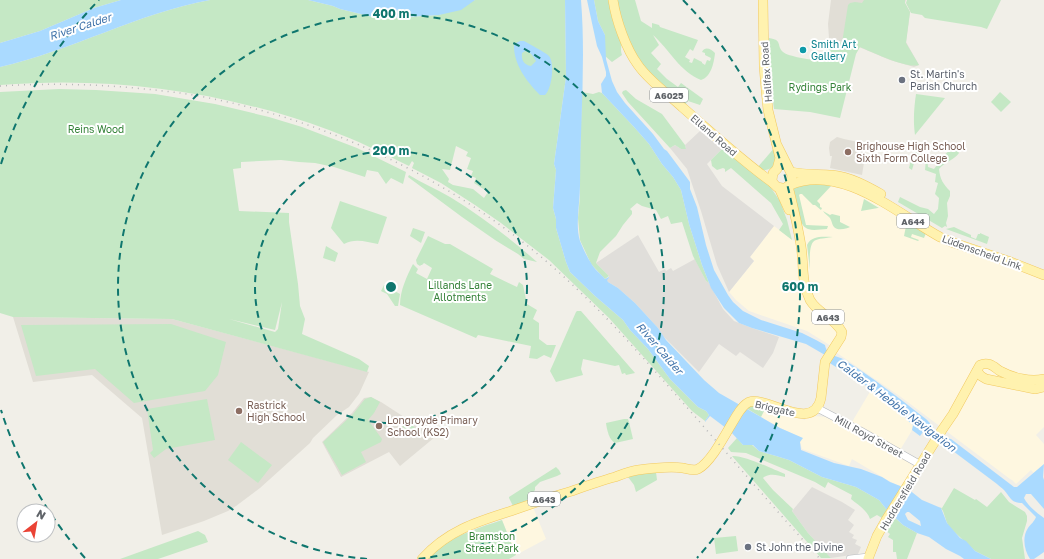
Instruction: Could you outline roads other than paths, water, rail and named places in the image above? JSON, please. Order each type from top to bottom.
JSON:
[{"type":"main road","name":"Elland Road","points":[[613,0],[626,43],[633,59],[640,69],[754,170]]},
{"type":"main road","name":"Halifax Road","points":[[763,0],[764,66],[768,110],[780,158],[772,176],[783,185],[799,236],[802,272],[804,283],[810,299],[822,313],[835,321],[842,332],[842,337],[825,362],[821,400],[817,408]]},
{"type":"main road","name":"Halifax Road","points":[[776,143],[792,179],[783,185]]},
{"type":"main road","name":"A644","points":[[775,171],[784,168],[790,172]]},
{"type":"main road","points":[[754,170],[766,173],[775,171]]},
{"type":"main road","name":"A6025","points":[[754,170],[783,185]]},
{"type":"main road","name":"Lüdenscheid Link","points":[[790,172],[840,176],[857,181],[943,232],[965,241],[1010,255],[1044,269]]},
{"type":"main road","name":"Lüdenscheid Link","points":[[783,185],[798,181],[819,180],[852,186],[870,195],[940,237],[1008,260],[1044,275]]},
{"type":"main road","points":[[1044,379],[1027,380],[1017,378],[999,370],[993,365],[983,364],[978,368],[983,376],[1035,389],[1044,388]]},
{"type":"main road","name":"Huddersfield Road","points":[[868,558],[877,536],[886,520],[953,414],[970,383],[983,376],[995,378],[998,376],[999,370]]},
{"type":"main road","name":"Briggate","points":[[422,559],[432,548],[459,530],[549,498],[632,471],[669,467],[693,470],[698,469],[702,467],[713,455],[742,408],[751,402],[759,402],[800,414],[810,412],[817,408]]},
{"type":"street","name":"Mill Royd Street","points":[[817,408],[921,465]]},
{"type":"street","points":[[850,559],[868,558]]},
{"type":"water","name":"River Calder","points":[[121,0],[210,0],[157,14],[53,52],[0,67],[0,43],[40,31],[94,8]]},
{"type":"water","points":[[308,0],[475,0],[461,10],[439,15],[390,18],[373,17]]},
{"type":"water","name":"River Calder","points":[[565,0],[581,0],[583,70],[578,228],[580,241],[592,265],[605,279],[609,277],[607,280],[608,282],[618,288],[635,303],[658,328],[666,340],[704,380],[719,393],[780,428],[803,438],[800,442],[801,450],[834,463],[861,469],[882,477],[908,489],[922,500],[941,508],[947,523],[960,538],[966,541],[975,551],[991,559],[964,559],[929,537],[917,533],[903,525],[879,500],[856,487],[822,477],[789,460],[759,451],[753,445],[743,445],[730,431],[710,416],[705,422],[709,415],[706,411],[698,407],[670,379],[648,349],[630,330],[623,320],[570,272],[556,228],[556,219],[553,208],[556,170],[554,164],[566,77]],"holes":[[[909,512],[920,521],[921,526],[908,520],[905,514]]]},
{"type":"water","name":"Calder & Hebble Navigation","points":[[587,0],[594,0],[598,21],[605,35],[606,59],[612,81],[617,92],[667,151],[690,182],[690,189],[697,207],[706,245],[714,270],[733,302],[743,311],[761,320],[802,333],[825,345],[829,353],[843,359],[875,380],[926,419],[936,432],[946,438],[951,439],[1014,487],[1017,487],[1044,464],[1044,509],[1031,494],[1026,494],[1024,498],[1030,507],[1044,518],[1044,552],[1034,559],[1030,559],[1028,555],[1024,544],[1024,539],[1028,528],[1036,517],[1022,503],[1013,501],[997,484],[941,442],[923,432],[920,436],[912,430],[913,425],[903,414],[868,387],[828,362],[825,355],[806,344],[739,323],[724,308],[711,288],[702,265],[689,224],[681,190],[649,144],[602,93],[601,84],[606,76],[606,72],[597,46]]},
{"type":"water","points":[[524,41],[541,50],[551,59],[551,82],[545,95],[540,95],[522,72],[516,59],[514,44]],"holes":[[[525,51],[532,54],[536,61],[531,66],[526,65],[522,58],[522,53]]]},
{"type":"railway","points":[[0,86],[54,84],[127,87],[197,96],[256,109],[307,125],[357,144],[406,167],[453,193],[497,223],[540,256],[594,305],[647,362],[820,559]]},
{"type":"place","name":"Smith Art Gallery","points":[[803,50]]},
{"type":"place","name":"St. Martin's Parish Church","points":[[902,80]]},
{"type":"place","name":"Brighouse High School Sixth Form College","points":[[848,152]]},
{"type":"place","name":"Rastrick High School","points":[[239,411]]},
{"type":"place","name":"Longroyde Primary School (KS2)","points":[[379,426]]},
{"type":"place","name":"St John the Divine","points":[[748,547]]},
{"type":"park label","name":"Rydings Park","points":[[820,87]]},
{"type":"park label","name":"Reins Wood","points":[[96,129]]},
{"type":"park label","name":"Lillands Lane Allotments","points":[[460,290]]},
{"type":"park label","name":"Bramston Street Park","points":[[492,542]]}]
